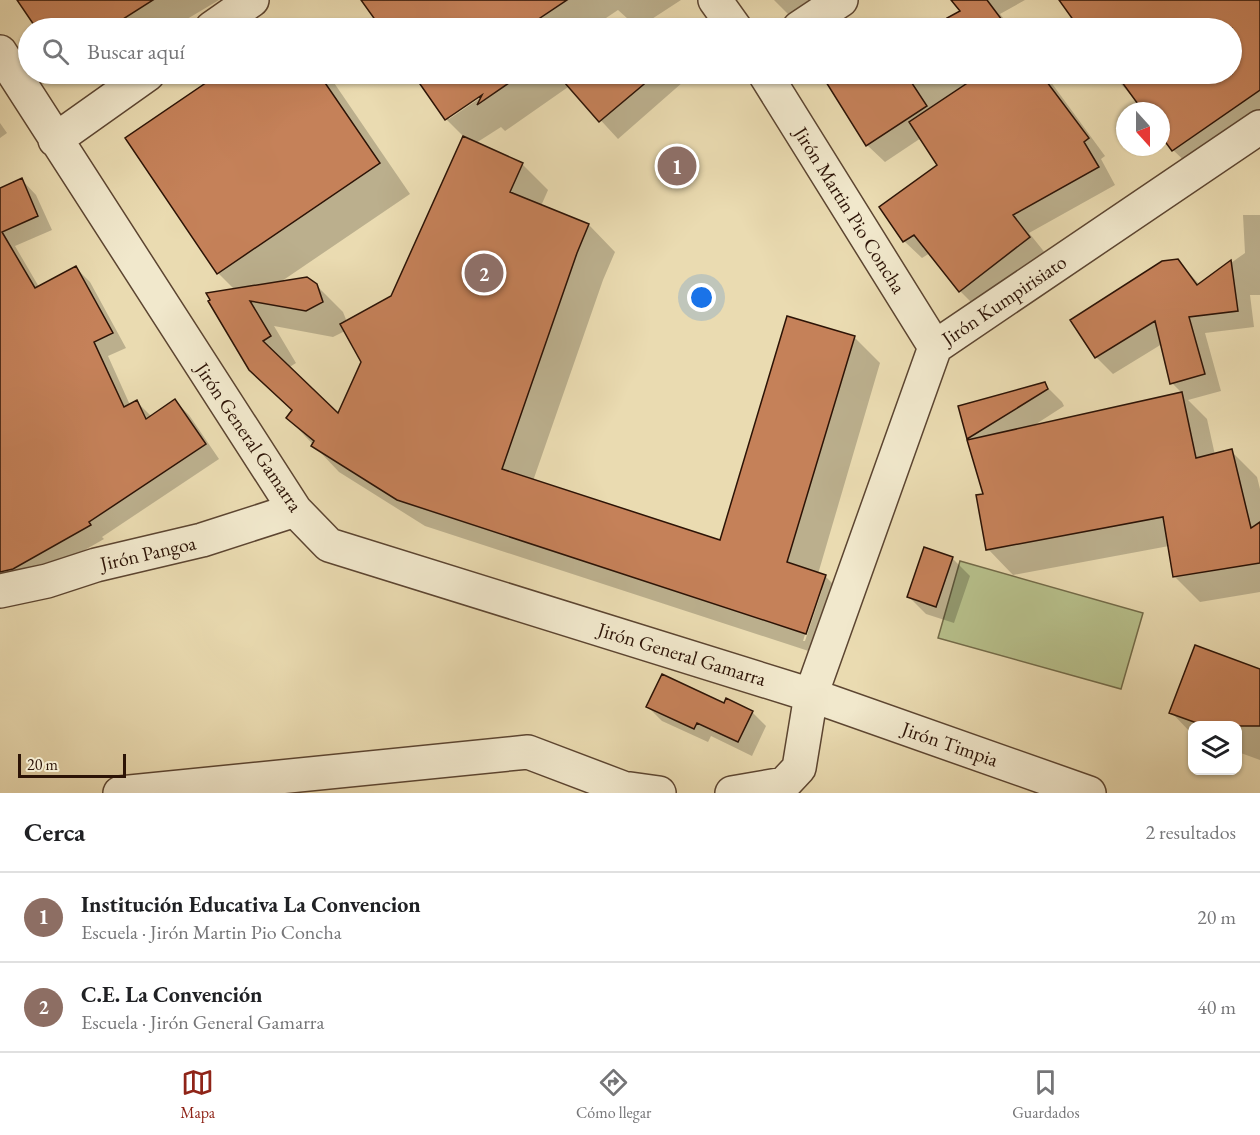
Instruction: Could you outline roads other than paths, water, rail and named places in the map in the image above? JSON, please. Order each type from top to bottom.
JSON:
[{"type":"street","points":[[226,18],[252,0]]},
{"type":"street","points":[[715,0],[728,18]]},
{"type":"street","points":[[814,18],[841,0]]},
{"type":"street","name":"Jirón General Gamarra","points":[[0,52],[18,81]]},
{"type":"street","name":"Jirón General Gamarra","points":[[20,84],[295,510],[329,545],[811,695]]},
{"type":"street","points":[[55,140],[134,84]]},
{"type":"street","name":"Jirón Martin Pio Concha","points":[[771,84],[935,347]]},
{"type":"street","name":"Jirón Kumpirisiato","points":[[732,793],[784,784],[799,768],[811,695],[935,347],[1260,127]]},
{"type":"street","name":"Jirón Pangoa","points":[[0,591],[202,540],[295,510]]},
{"type":"street","name":"Jirón Timpia","points":[[811,695],[1089,793]]},
{"type":"street","points":[[120,793],[528,752],[623,788],[659,793]]},
{"type":"place","name":"Institución Educativa La Convencion","points":[[677,166]]},
{"type":"place","name":"C.E. La Convención","points":[[484,273]]}]
